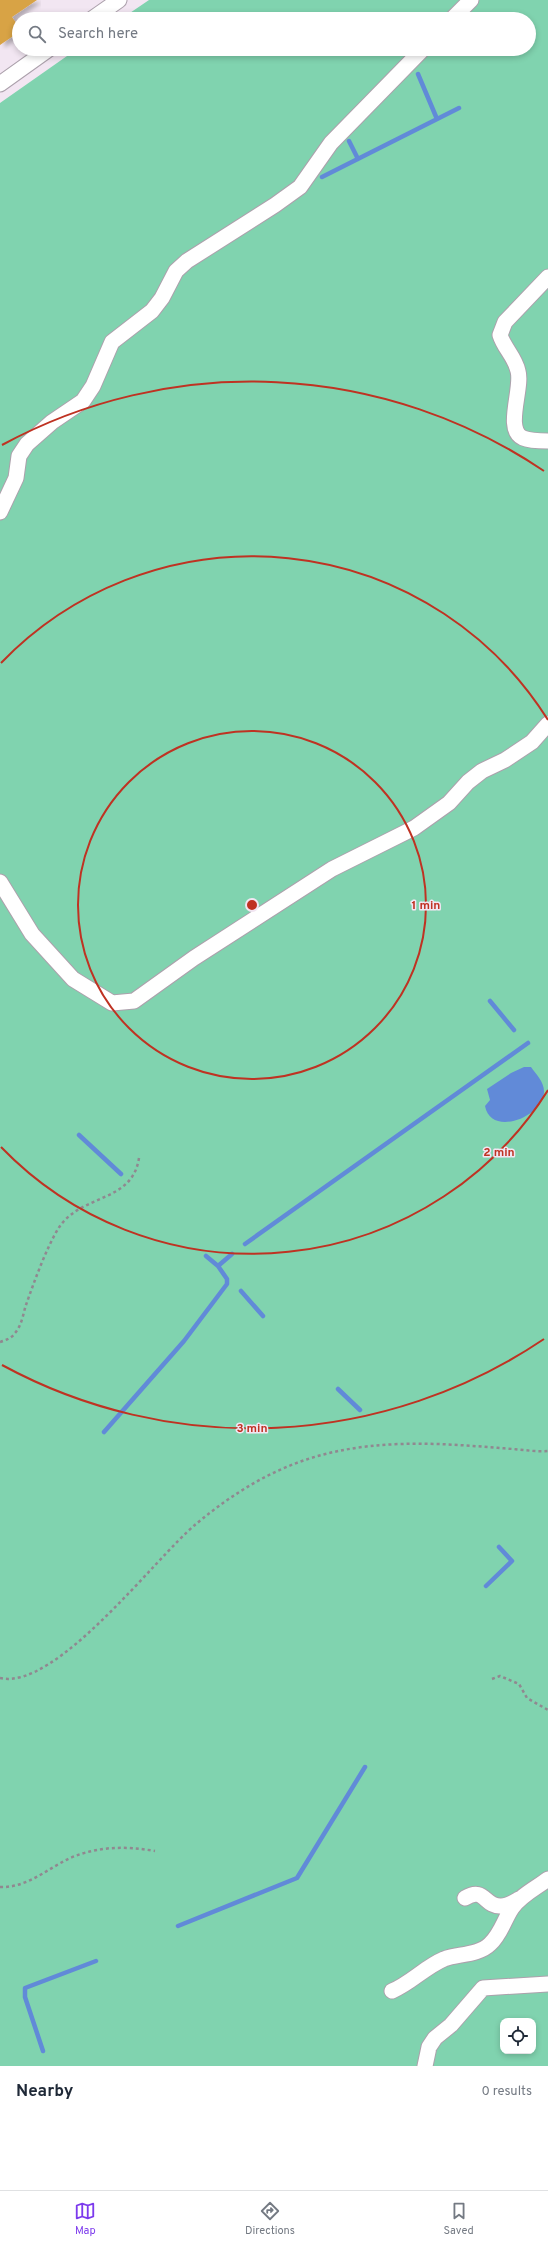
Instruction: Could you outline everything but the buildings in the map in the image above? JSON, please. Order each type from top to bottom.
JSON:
[{"type":"street","points":[[102,12],[119,0]]},
{"type":"street","points":[[459,12],[471,0]]},
{"type":"street","points":[[0,84],[39,56]]},
{"type":"street","points":[[0,512],[16,478],[19,456],[27,444],[52,422],[83,401],[93,386],[112,342],[152,310],[162,298],[176,271],[187,261],[276,205],[300,187],[331,143],[416,56]]},
{"type":"street","points":[[548,277],[505,322],[500,335],[518,371],[520,390],[514,415],[516,432],[522,438],[548,441]]},
{"type":"street","points":[[0,882],[32,934],[73,979],[112,1003],[134,1001],[194,958],[332,869],[384,845],[428,819],[449,804],[468,782],[482,771],[505,760],[532,742],[548,724]]},
{"type":"street","points":[[465,1898],[476,1893],[494,1905],[502,1906],[520,1898],[548,1880]]},
{"type":"street","points":[[392,1991],[404,1986],[429,1967],[440,1961],[478,1951],[489,1946],[497,1937],[507,1916],[520,1898]]},
{"type":"street","points":[[425,2066],[429,2047],[435,2038],[451,2025],[483,1988],[548,1984]]},
{"type":"path","points":[[0,1342],[14,1335],[20,1326],[35,1281],[57,1230],[64,1220],[84,1206],[119,1191],[126,1186],[137,1169],[139,1158]]},
{"type":"path","points":[[0,1678],[22,1677],[50,1663],[105,1617],[195,1525],[234,1496],[267,1476],[296,1462],[358,1446],[437,1444],[548,1451]]},
{"type":"path","points":[[492,1679],[500,1676],[519,1684],[527,1698],[548,1710]]},
{"type":"path","points":[[0,1887],[12,1888],[27,1882],[71,1858],[113,1846],[155,1851]]},
{"type":"green space","points":[[149,0],[548,0],[548,2066],[0,2066],[0,103],[67,56],[536,56],[536,12],[131,12]]},
{"type":"water","points":[[524,1067],[531,1067],[541,1081],[544,1088],[542,1100],[536,1108],[517,1120],[507,1122],[497,1121],[489,1116],[485,1106],[490,1100],[487,1089],[511,1073]]},
{"type":"waterway","points":[[418,74],[437,119]]},
{"type":"waterway","points":[[322,177],[459,108]]},
{"type":"waterway","points":[[349,141],[358,159]]},
{"type":"waterway","points":[[490,1001],[514,1030]]},
{"type":"waterway","points":[[245,1244],[528,1043]]},
{"type":"waterway","points":[[79,1135],[121,1174]]},
{"type":"waterway","points":[[218,1266],[232,1254]]},
{"type":"waterway","points":[[104,1432],[184,1341],[227,1284],[227,1279],[218,1266],[206,1256]]},
{"type":"waterway","points":[[241,1291],[263,1316]]},
{"type":"waterway","points":[[338,1389],[360,1410]]},
{"type":"waterway","points":[[486,1586],[512,1561],[499,1547]]},
{"type":"waterway","points":[[178,1926],[297,1878],[365,1767]]},
{"type":"waterway","points":[[43,2051],[25,1997],[25,1988],[96,1961]]}]
